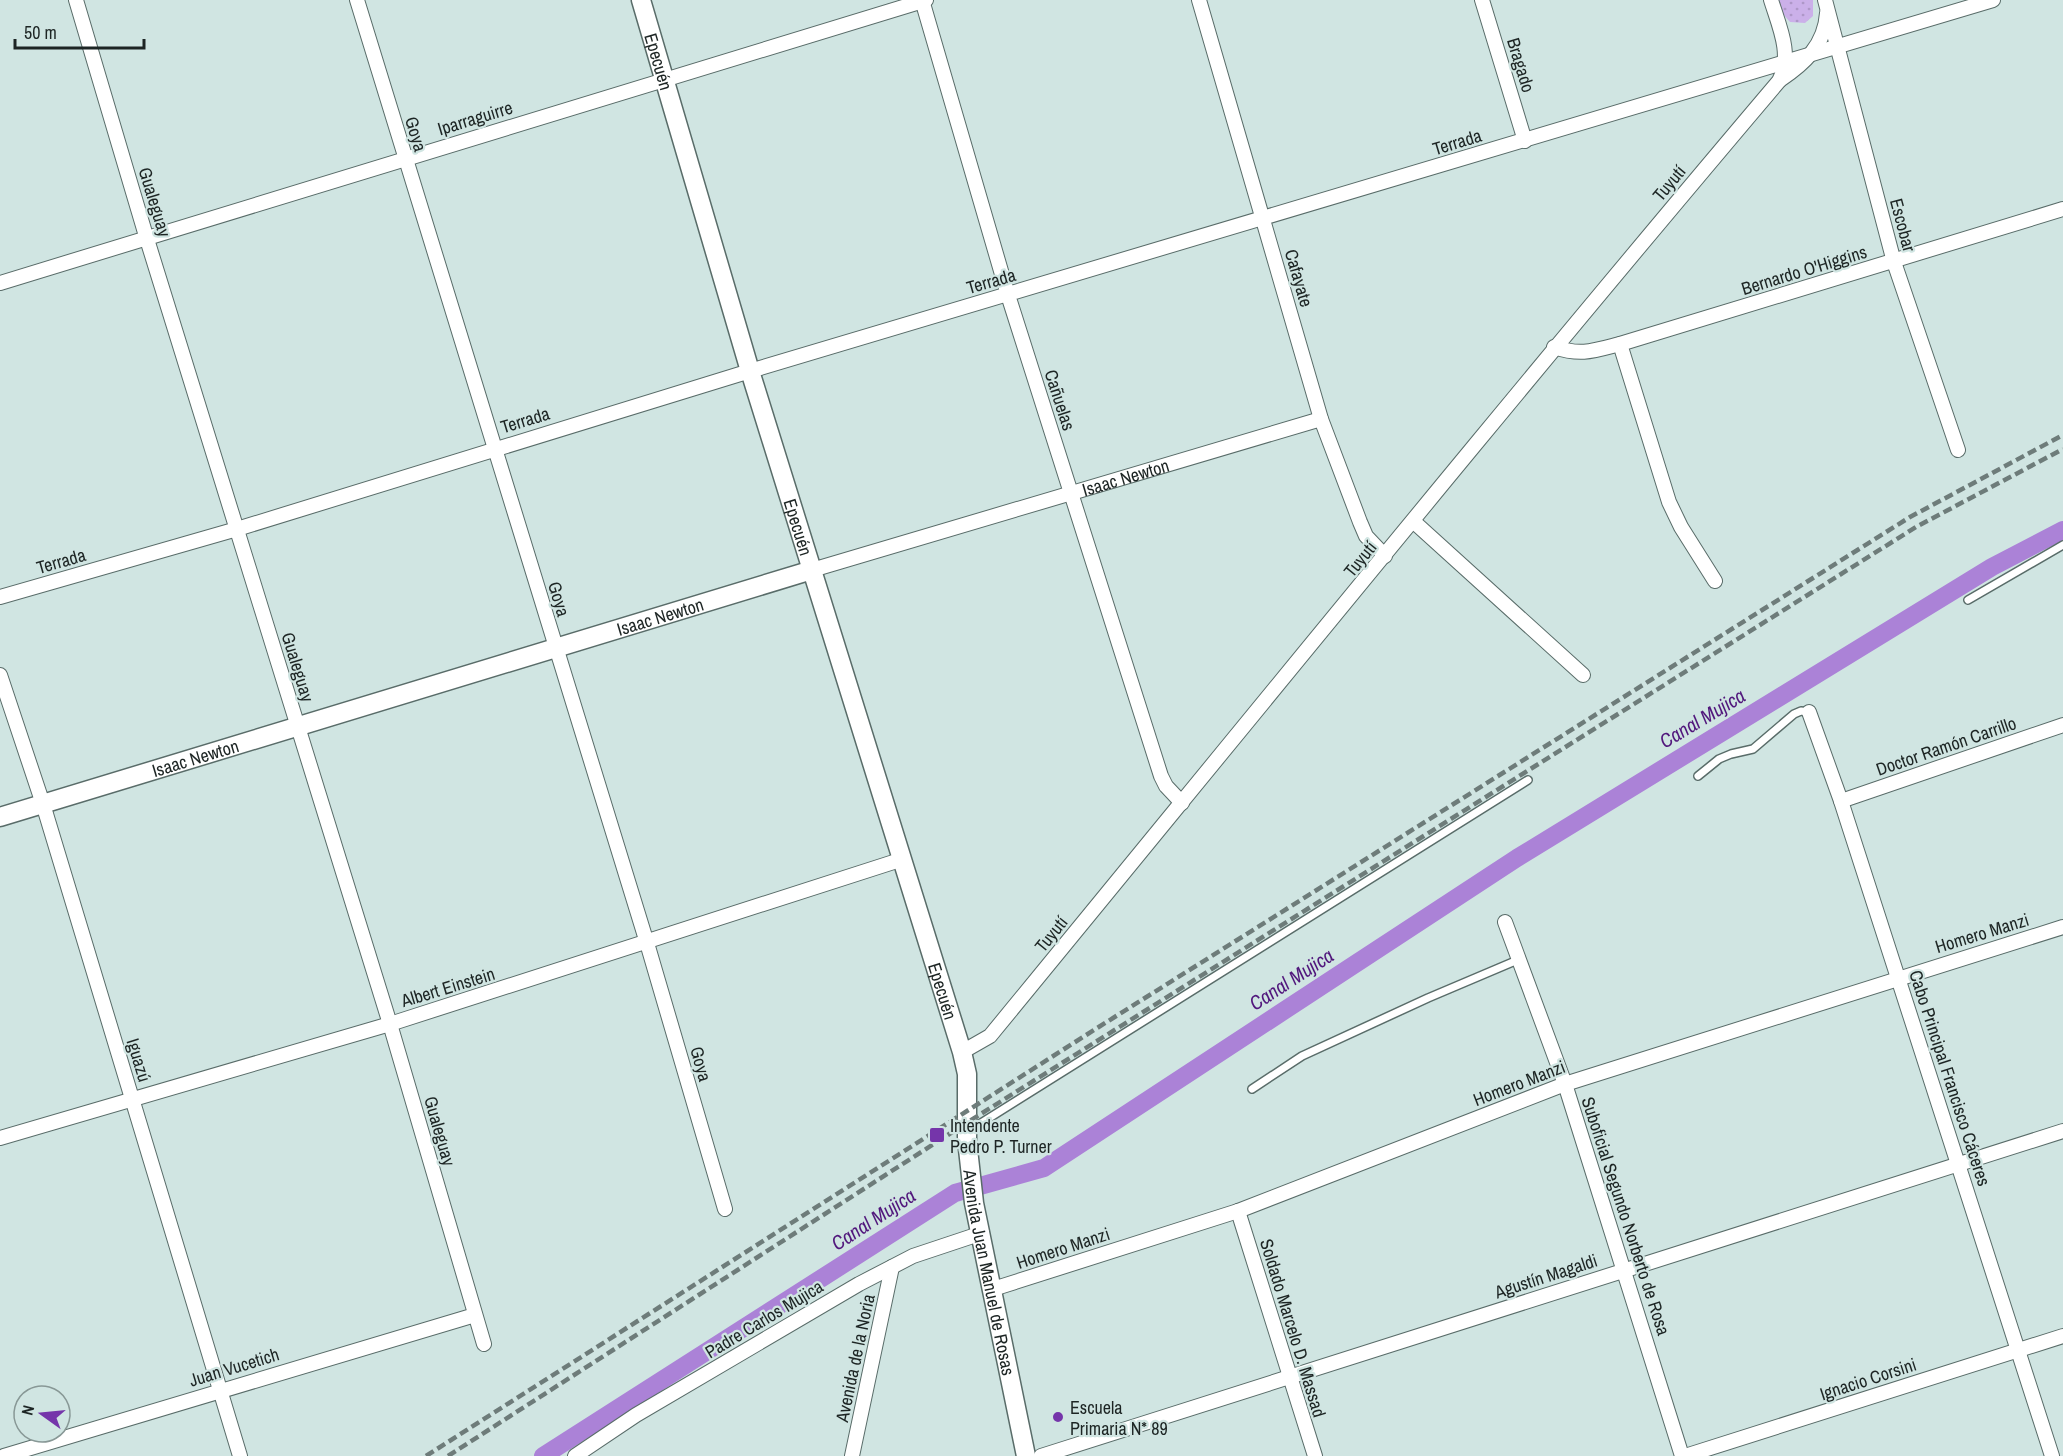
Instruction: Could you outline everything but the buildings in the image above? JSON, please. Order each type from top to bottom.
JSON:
[{"type":"street","name":"Gualeguay","points":[[76,0],[146,236],[390,1024],[484,1344]]},
{"type":"street","name":"Goya","points":[[357,0],[647,943],[725,1209]]},
{"type":"street","name":"Epecuén","points":[[640,0],[750,371],[962,1052]]},
{"type":"street","name":"Iparraguirre","points":[[0,283],[146,236],[664,81],[923,0]]},
{"type":"street","name":"Cañuelas","points":[[923,0],[1008,295],[1161,776],[1166,786],[1182,803]]},
{"type":"street","name":"Cafayate","points":[[1199,0],[1321,419],[1366,536],[1385,556]]},
{"type":"street","name":"Bragado","points":[[1482,0],[1525,141]]},
{"type":"street","points":[[1771,0],[1780,28],[1785,62],[1779,81]]},
{"type":"street","name":"Terrada","points":[[0,597],[237,530],[494,448],[1993,0]]},
{"type":"street","name":"Escobar","points":[[1826,3],[1894,262],[1958,450]]},
{"type":"street","name":"Escobar","points":[[1779,81],[1803,64],[1810,55],[1821,36],[1826,3]]},
{"type":"street","name":"Tuyutí","points":[[962,1052],[990,1036],[1554,347],[1779,81]]},
{"type":"street","name":"Bernardo O'Higgins","points":[[1554,347],[1572,353],[1583,353],[1620,344],[2063,209]]},
{"type":"street","points":[[1620,344],[1669,501],[1681,527],[1715,581]]},
{"type":"street","name":"Isaac Newton","points":[[0,817],[298,728],[555,646],[1321,419]]},
{"type":"street","points":[[1413,521],[1583,675]]},
{"type":"street","name":"Iguazú","points":[[0,675],[43,804],[240,1456]]},
{"type":"street","name":"Cabo Principal Francisco Cáceres","points":[[1809,712],[1841,801],[2052,1456]]},
{"type":"street","name":"Doctor Ramón Carrillo","points":[[1841,801],[2063,725]]},
{"type":"street","name":"Albert Einstein","points":[[0,1138],[390,1024],[903,859]]},
{"type":"street","name":"Suboficial Segundo Norberto de Rosa","points":[[1505,922],[1565,1084],[1683,1456]]},
{"type":"street","name":"Homero Manzi","points":[[993,1289],[1238,1211],[1565,1084],[1898,977],[2063,927]]},
{"type":"street","name":"Avenida Juan Manuel de Rosas","points":[[962,1052],[968,1089],[967,1131],[974,1203],[1026,1456]]},
{"type":"street","name":"Agustín Magaldi","points":[[1041,1456],[2063,1131]]},
{"type":"street","name":"Soldado Marcelo D. Massad","points":[[1238,1211],[1315,1456]]},
{"type":"street","name":"Padre Carlos Mujica","points":[[575,1456],[646,1410],[859,1284],[932,1248],[982,1233]]},
{"type":"street","name":"Avenida de la Noria","points":[[849,1456],[892,1267]]},
{"type":"street","name":"Juan Vucetich","points":[[4,1456],[221,1389],[475,1315]]},
{"type":"street","name":"Ignacio Corsini","points":[[1683,1456],[2063,1336]]},
{"type":"lane","points":[[1968,600],[2063,545]]},
{"type":"lane","points":[[1698,776],[1719,759],[1753,749],[1794,714],[1801,711],[1809,712]]},
{"type":"lane","points":[[967,1131],[1528,780]]},
{"type":"lane","points":[[1252,1089],[1302,1056],[1520,959]]},
{"type":"shaded area","points":[[1779,0],[1813,0],[1813,16],[1805,23],[1790,22],[1783,14]]},
{"type":"waterway","name":"Canal Mujica","points":[[543,1456],[955,1193],[1044,1168],[1517,858],[1992,567],[2063,530]]},
{"type":"railway","points":[[426,1456],[1094,1030],[1910,517],[2063,435]]},
{"type":"railway","points":[[448,1456],[968,1122],[1916,527],[2063,449]]},
{"type":"place","name":"Intendente Pedro P. Turner","points":[[937,1135]]},
{"type":"place","name":"Escuela Primaria N* 89","points":[[1058,1417]]}]
